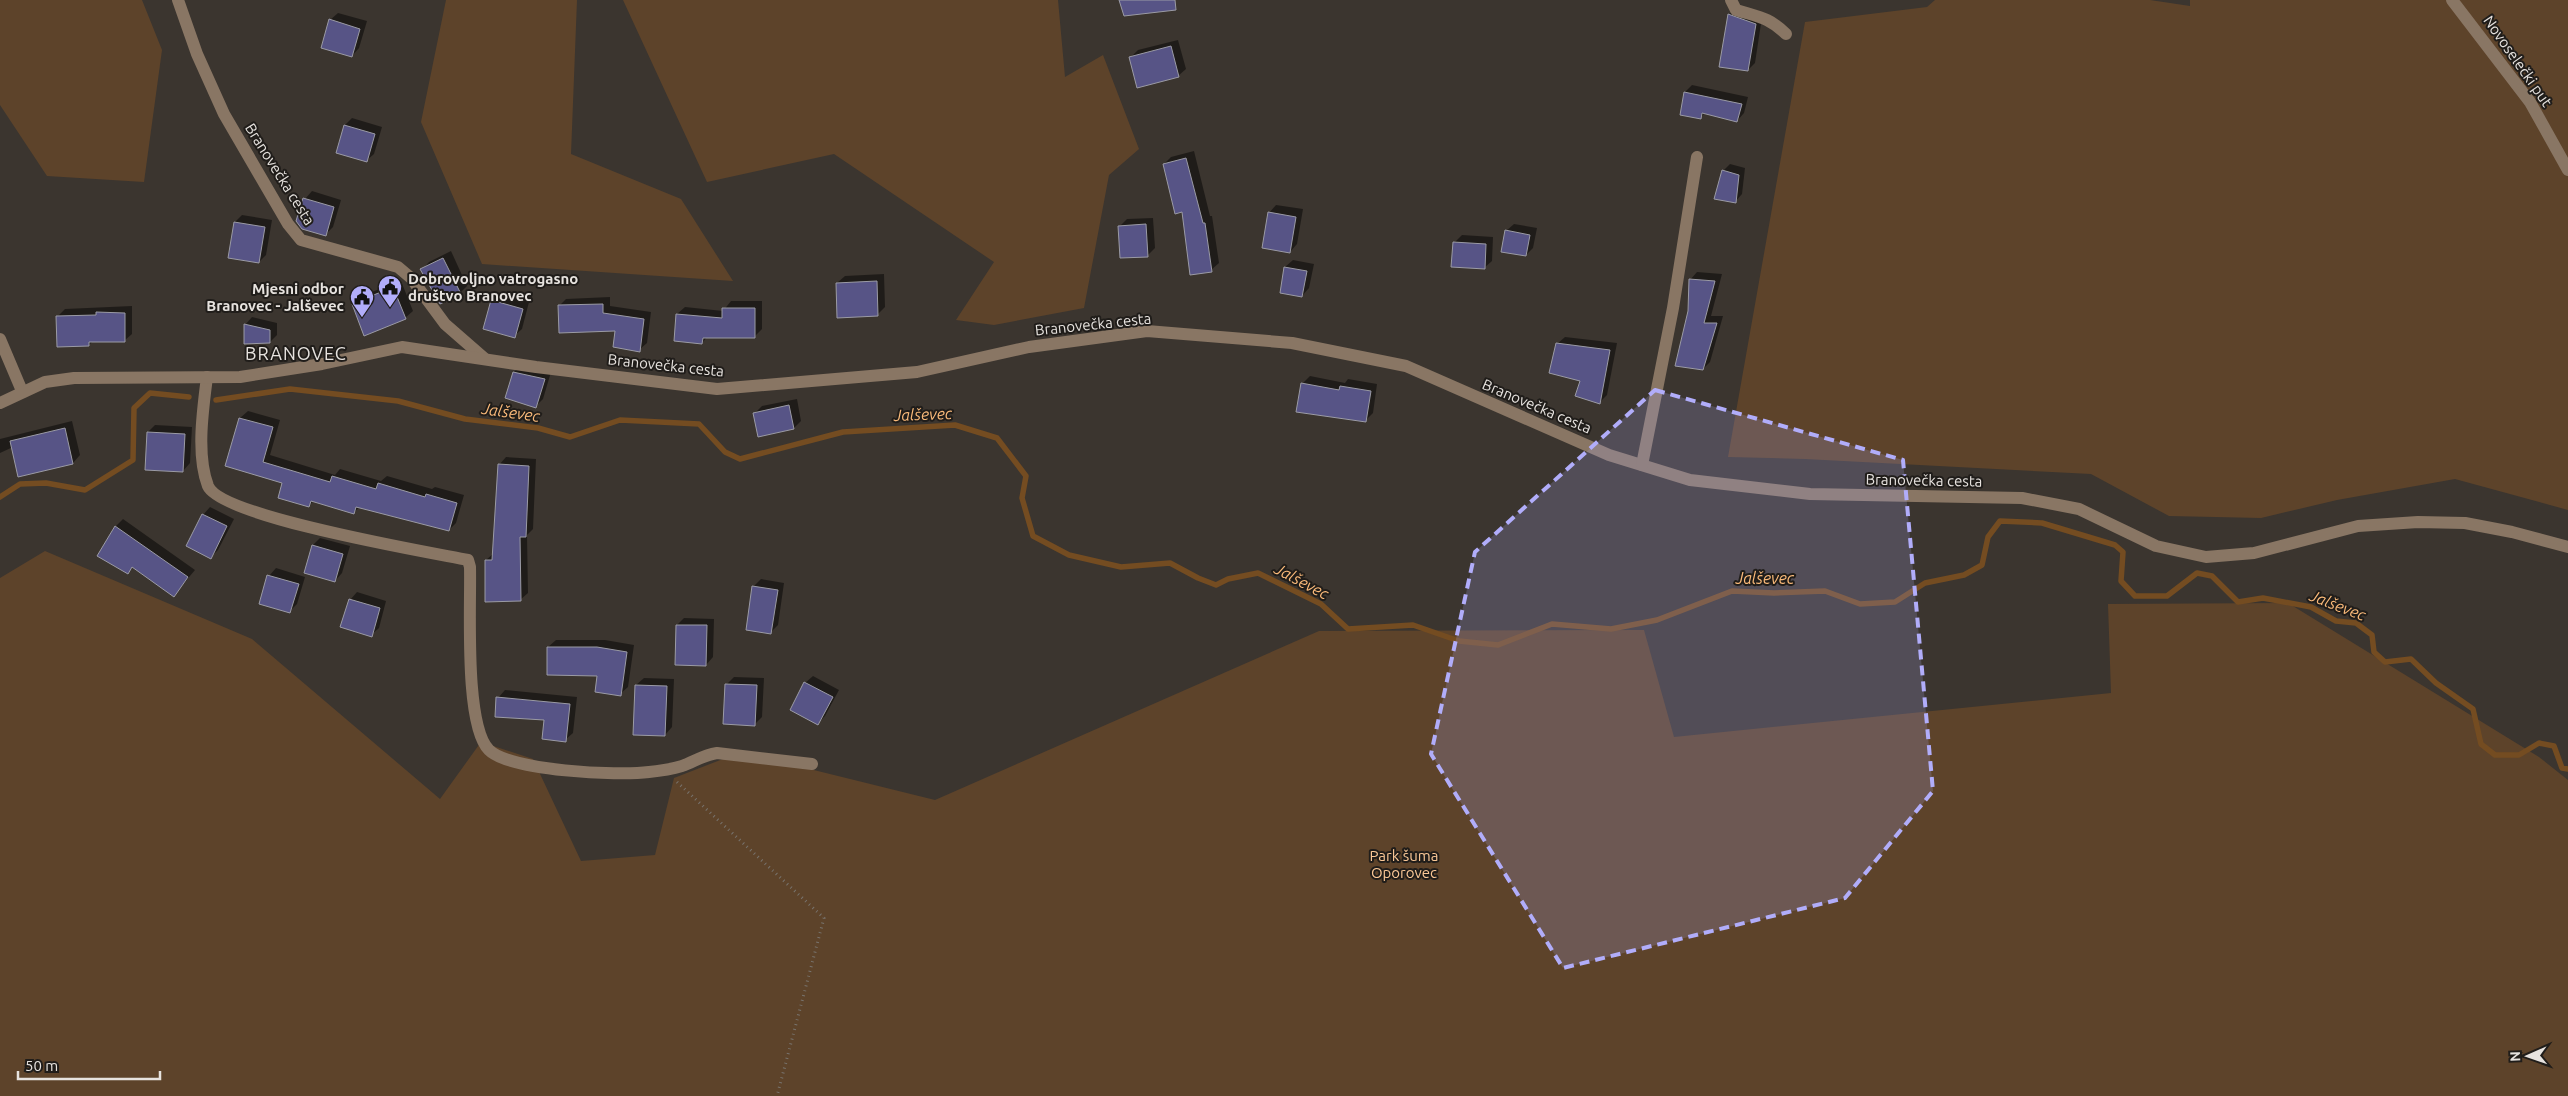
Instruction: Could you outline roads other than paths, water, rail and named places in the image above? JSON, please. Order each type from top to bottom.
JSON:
[{"type":"street","name":"Branovečka cesta","points":[[178,0],[197,54],[224,114],[288,224],[301,240],[323,248],[398,267],[411,278],[445,324],[484,358]]},
{"type":"street","points":[[1731,0],[1736,10],[1762,16],[1775,23],[1786,34]]},
{"type":"street","name":"Novoselečki put","points":[[2452,0],[2465,14],[2530,102],[2568,170]]},
{"type":"street","points":[[1642,465],[1659,387],[1698,157]]},
{"type":"street","name":"Branovečka cesta","points":[[0,402],[45,382],[74,378],[240,376],[288,370],[402,347],[536,367],[717,389],[917,372],[1029,347],[1147,331],[1292,343],[1406,366],[1609,455],[1690,480],[1810,494],[2022,498],[2079,509],[2156,546],[2206,556],[2254,553],[2358,526],[2418,522],[2465,523],[2512,532],[2568,547]]},
{"type":"street","points":[[0,339],[22,391]]},
{"type":"street","points":[[207,377],[202,438],[209,487],[216,496],[282,521],[468,560],[470,567],[473,701],[478,727],[489,750],[515,761],[552,771],[647,773],[682,766],[705,755],[717,753],[812,764]]},
{"type":"waterway","name":"Jalševec","points":[[216,400],[290,389],[398,401],[465,419],[538,428],[570,437],[620,420],[699,424],[725,452],[740,459],[843,432],[955,425],[997,438],[1026,476],[1022,498],[1033,536],[1069,555],[1121,567],[1170,563],[1216,585],[1228,579],[1258,573],[1321,604],[1348,629],[1413,625],[1459,641],[1498,645],[1552,624],[1611,629],[1657,620],[1732,591],[1774,593],[1825,591],[1860,604],[1895,602],[1925,583],[1964,575],[1982,565],[1988,537],[2000,521],[2042,523],[2115,545],[2123,552],[2121,581],[2135,596],[2167,596],[2197,573],[2212,576],[2238,602],[2263,598],[2311,607],[2336,621],[2356,623],[2372,635],[2374,652],[2385,662],[2411,659],[2436,683],[2473,709],[2481,744],[2495,755],[2519,755],[2539,743],[2554,746],[2562,768],[2568,769]]},
{"type":"waterway","name":"Jalševec","points":[[0,497],[20,484],[46,483],[85,490],[133,460],[134,408],[150,393],[189,397]]},
{"type":"place","name":"Dobrovoljno vatrogasno društvo Branovec","points":[[390,308]]},
{"type":"place","name":"Mjesni odbor Branovec - Jalševec","points":[[362,318]]},
{"type":"district","name":"BRANOVEC","points":[[296,353]]},
{"type":"park label","name":"Park šuma Oporovec","points":[[1404,864]]}]
